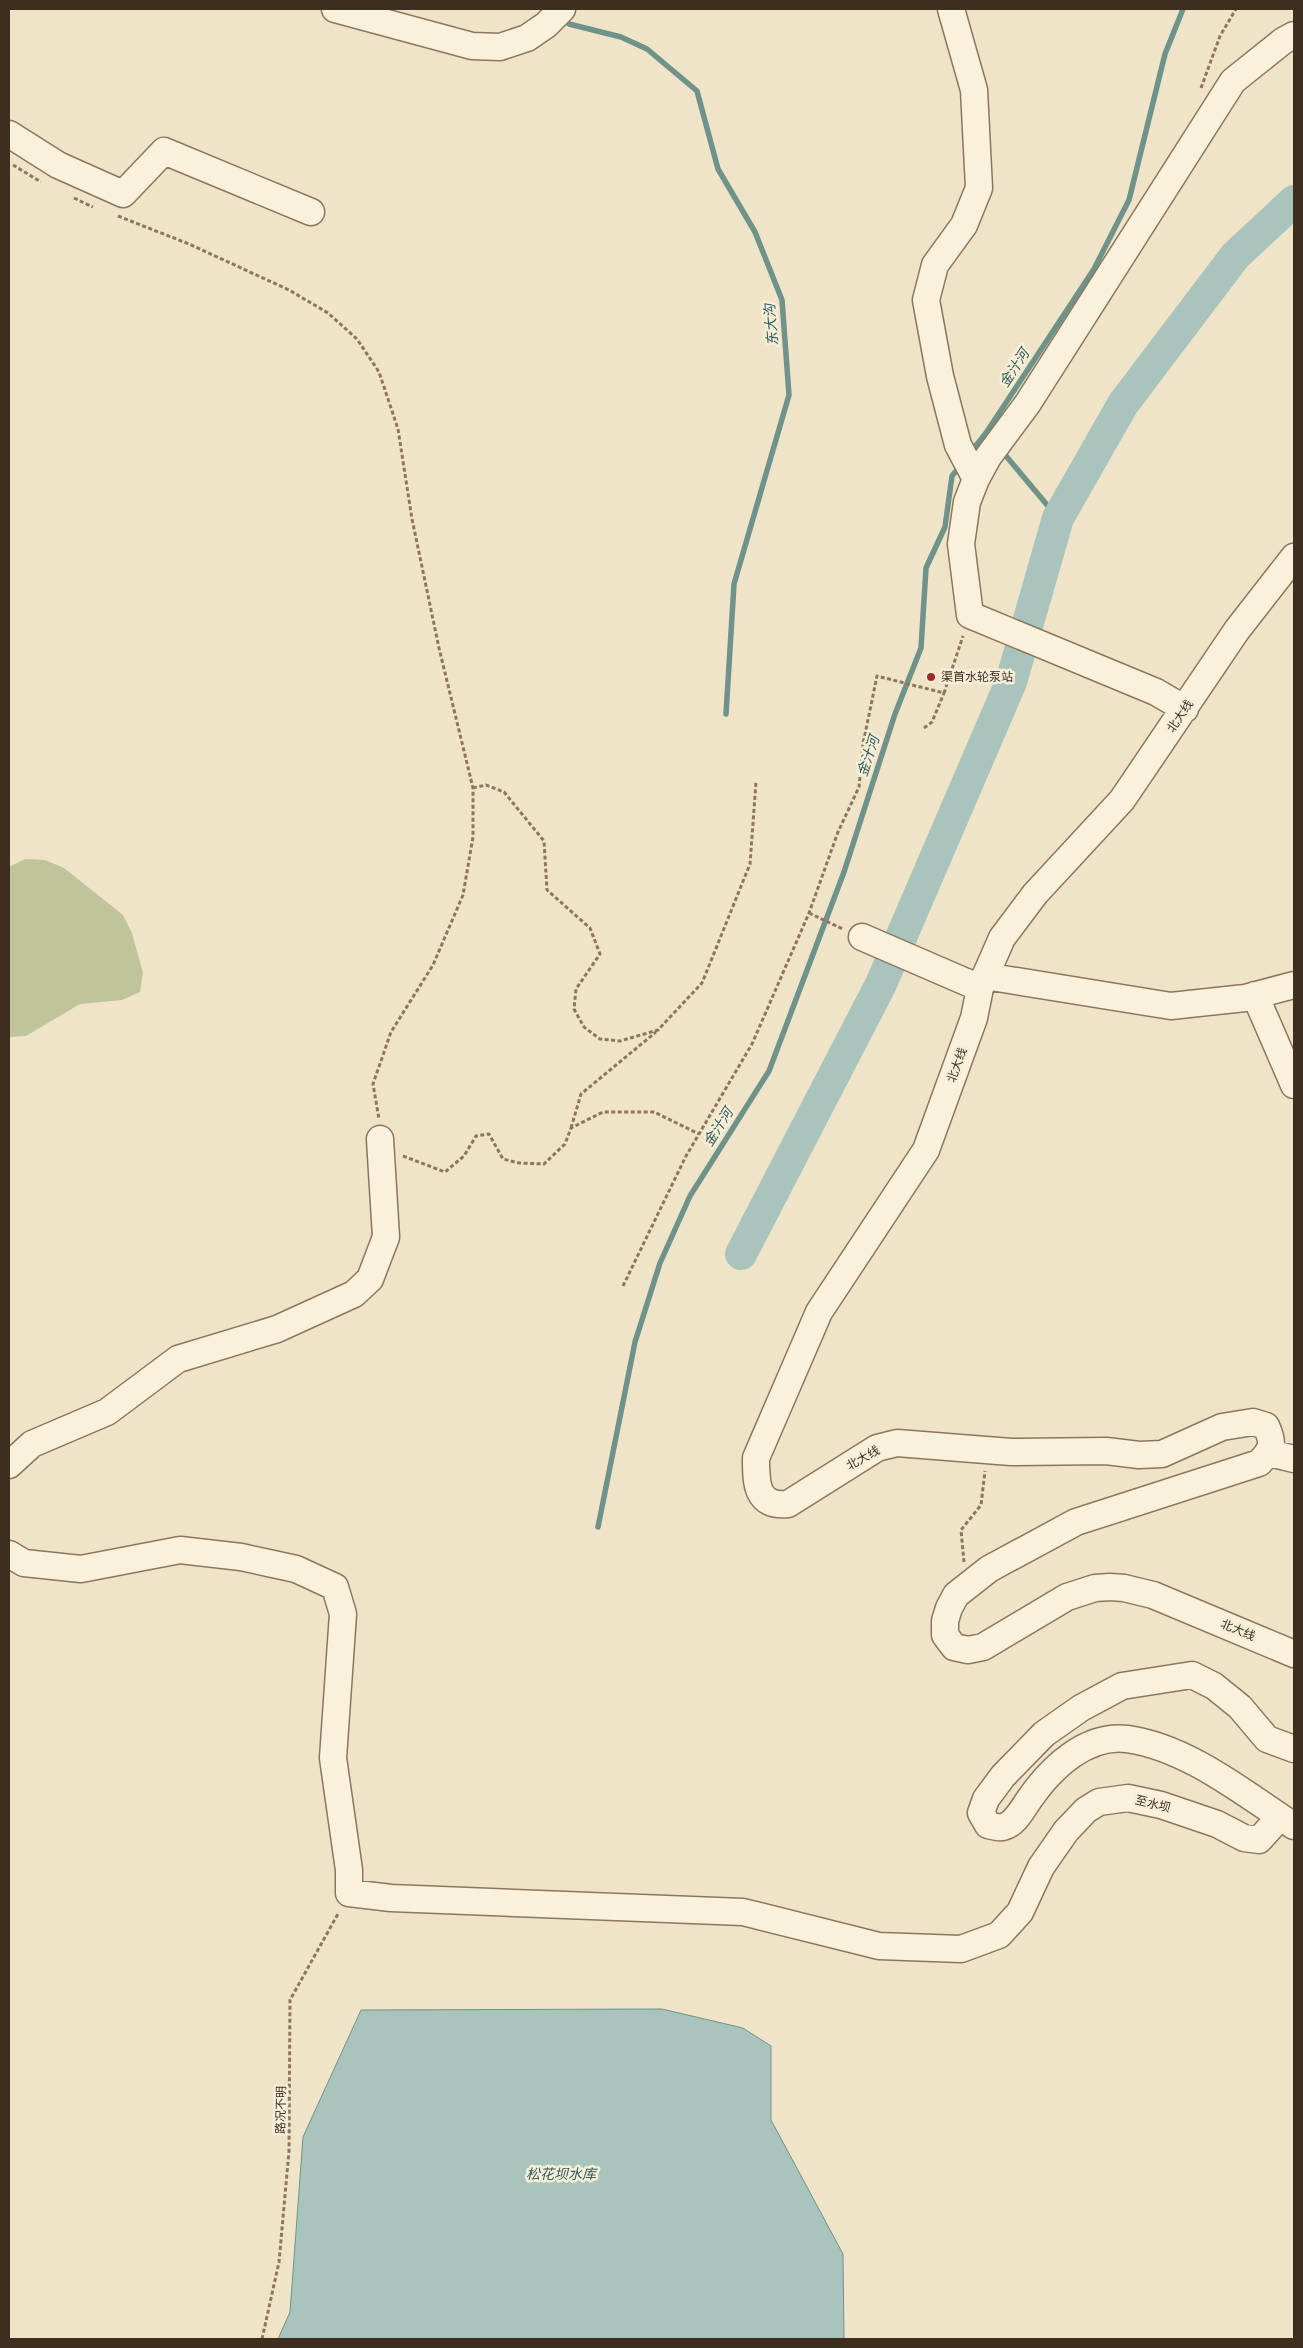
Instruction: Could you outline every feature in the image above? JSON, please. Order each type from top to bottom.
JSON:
[{"type":"street","points":[[336,9],[472,46],[500,47],[527,38],[546,25],[562,9]]},
{"type":"street","points":[[952,9],[974,90],[979,188],[964,224],[935,265],[926,300],[940,376],[973,462],[961,544],[970,615],[1156,692],[1185,709]]},
{"type":"street","points":[[973,462],[1028,403],[1233,81],[1283,41],[1294,35]]},
{"type":"street","points":[[9,134],[58,165],[123,194],[164,151],[311,212]]},
{"type":"street","name":"北大线","points":[[1294,557],[1237,630],[1122,800],[1024,909],[1002,938],[982,982],[974,1018],[926,1150],[820,1312],[756,1458],[756,1480],[762,1497],[775,1505],[788,1504],[877,1448],[897,1443],[1011,1452],[1106,1451],[1139,1456],[1162,1454],[1222,1427],[1253,1422],[1266,1426],[1272,1439],[1269,1453],[1259,1463],[1076,1522],[989,1569],[966,1585],[956,1595],[945,1621],[945,1635],[954,1647],[968,1650],[983,1647],[1068,1597],[1095,1588],[1110,1587],[1124,1588],[1153,1595],[1294,1654]]},
{"type":"street","points":[[862,937],[944,972],[982,982],[1171,1006],[1255,995],[1294,985]]},
{"type":"street","points":[[1255,995],[1294,1085]]},
{"type":"street","points":[[9,1464],[32,1444],[107,1412],[178,1359],[277,1329],[354,1294],[370,1279],[386,1237],[380,1139]]},
{"type":"street","points":[[1269,1453],[1294,1459]]},
{"type":"street","points":[[9,1554],[24,1563],[81,1568],[180,1550],[250,1559],[296,1570],[335,1587],[343,1614],[333,1758],[349,1870],[349,1893]]},
{"type":"street","points":[[1287,1822],[1193,1761],[1159,1747],[1126,1739],[1099,1740],[1060,1764],[1047,1775],[1015,1819],[1003,1827],[988,1826],[981,1813],[986,1799],[1003,1776],[1044,1734],[1081,1708],[1122,1686],[1192,1675],[1214,1686],[1240,1706],[1267,1739],[1294,1749]]},
{"type":"street","name":"至水坝","points":[[349,1893],[391,1898],[743,1912],[879,1946],[961,1948],[999,1934],[1020,1912],[1041,1867],[1066,1830],[1086,1810],[1099,1802],[1128,1798],[1161,1805],[1217,1824],[1244,1838],[1259,1840],[1287,1822]]},
{"type":"path","points":[[9,162],[29,176],[45,184]]},
{"type":"path","points":[[69,196],[94,207]]},
{"type":"path","points":[[111,214],[189,244],[289,290],[328,313],[358,339],[379,372],[398,429],[412,520],[439,648],[474,788],[473,837],[463,895],[433,965],[391,1032],[374,1084],[380,1139],[400,1155],[445,1172],[464,1156],[476,1136],[488,1134],[503,1159],[519,1164],[544,1164],[565,1144],[581,1094],[658,1030],[702,983],[750,864],[756,782]]},
{"type":"path","points":[[924,728],[932,722],[944,693],[970,615]]},
{"type":"path","points":[[622,1286],[699,1134],[752,1044],[810,914],[838,832],[859,787],[863,744],[877,676],[944,693]]},
{"type":"path","points":[[474,788],[486,785],[504,792],[544,841],[547,890],[590,928],[600,954],[576,989],[574,1009],[584,1027],[600,1039],[620,1041],[658,1030]]},
{"type":"path","points":[[810,914],[832,924]]},
{"type":"path","points":[[571,1128],[603,1112],[654,1112],[699,1134]]},
{"type":"path","points":[[966,1585],[961,1530],[981,1505],[987,1450]]},
{"type":"path","name":"路况不明","points":[[262,2339],[279,2262],[289,2151],[290,2000],[349,1893]]},
{"type":"green space","points":[[25,859],[45,860],[64,868],[123,915],[132,933],[143,973],[140,992],[122,1000],[80,1004],[26,1036],[9,1037],[9,867]]},
{"type":"water","name":"松花坝水库","points":[[662,2009],[743,2028],[771,2046],[771,2120],[843,2254],[844,2339],[278,2339],[290,2312],[303,2137],[361,2010]]},
{"type":"waterway","name":"金汁河","points":[[970,453],[986,433],[1094,269],[1129,200],[1165,54],[1183,9]]},
{"type":"waterway","name":"东大沟","points":[[569,24],[621,37],[647,49],[697,91],[718,169],[755,232],[782,300],[789,395],[734,584],[726,714]]},
{"type":"waterway","points":[[741,1254],[881,984],[1011,682],[1058,518],[1123,404],[1235,256],[1294,201]]},
{"type":"waterway","points":[[1001,450],[1058,518]]},
{"type":"waterway","name":"金汁河","points":[[598,1527],[635,1342],[660,1263],[690,1196],[769,1071],[844,872],[895,714],[921,648],[926,568],[945,527],[952,476],[960,466]]},
{"type":"place","name":"渠首水轮泵站","points":[[931,677]]}]
